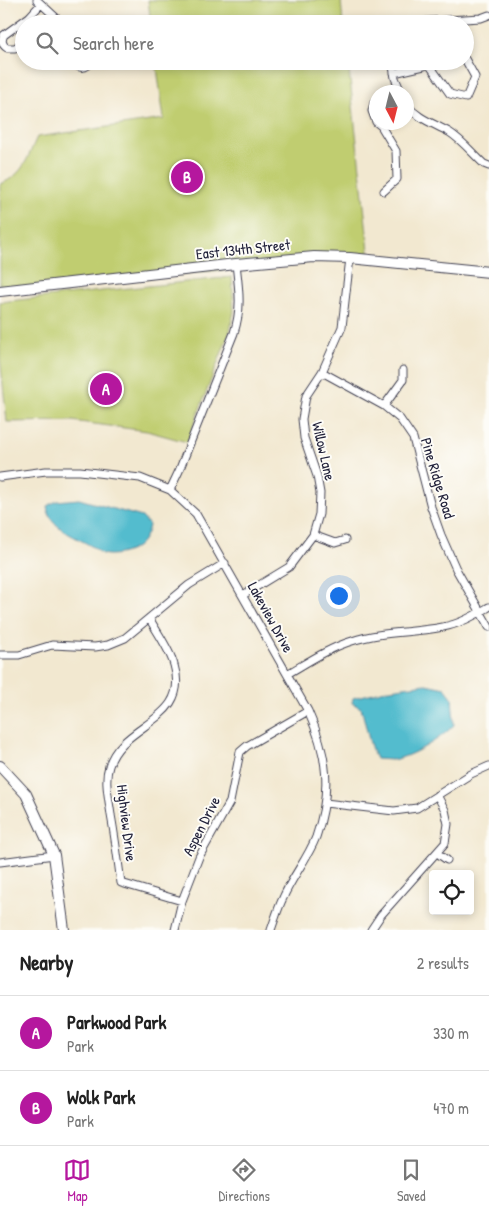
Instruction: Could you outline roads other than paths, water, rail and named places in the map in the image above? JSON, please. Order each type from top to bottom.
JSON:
[{"type":"street","points":[[31,15],[39,2],[53,15]]},
{"type":"street","points":[[474,18],[481,18],[489,14]]},
{"type":"street","points":[[15,28],[6,33],[2,40],[3,44],[10,49],[15,48]]},
{"type":"street","points":[[394,70],[398,85]]},
{"type":"street","points":[[394,73],[404,70]]},
{"type":"street","points":[[435,70],[450,94],[466,98],[475,78],[471,70]]},
{"type":"street","points":[[414,113],[450,133],[484,164],[489,166]]},
{"type":"street","points":[[384,130],[396,151],[397,179],[384,191]]},
{"type":"street","name":"East 134th Street","points":[[0,291],[314,257],[350,258],[489,272]]},
{"type":"street","name":"Willow Lane","points":[[243,595],[289,567],[313,535],[319,514],[320,493],[304,438],[302,419],[306,396],[322,372],[342,328],[350,258]]},
{"type":"street","points":[[170,490],[183,462],[238,318],[240,299],[236,264]]},
{"type":"street","points":[[384,406],[402,380],[403,370]]},
{"type":"street","name":"Pine Ridge Road","points":[[322,372],[384,406],[400,419],[413,438],[431,507],[441,536],[456,569],[489,627]]},
{"type":"street","name":"Lakeview Drive","points":[[0,477],[46,471],[80,471],[140,478],[170,490],[196,514],[308,711],[318,733],[324,755],[327,780],[325,803],[315,839],[283,898],[271,930]]},
{"type":"street","points":[[313,535],[335,543],[345,540]]},
{"type":"street","points":[[0,655],[19,655],[52,645],[95,647],[108,645],[125,638],[189,585],[225,563]]},
{"type":"street","points":[[287,674],[326,652],[352,641],[380,634],[444,627],[462,621],[489,607]]},
{"type":"street","name":"Highview Drive","points":[[149,618],[174,663],[177,677],[175,691],[170,704],[163,714],[127,738],[117,749],[109,766],[107,785],[121,882],[182,901]]},
{"type":"street","name":"Aspen Drive","points":[[175,930],[182,901],[199,857],[230,802],[240,752],[247,746],[308,711]]},
{"type":"street","points":[[0,766],[26,794],[54,855],[64,930]]},
{"type":"street","points":[[325,803],[394,811],[417,808],[471,774],[489,766]]},
{"type":"street","points":[[371,930],[381,915],[445,843],[448,824],[445,810],[437,795]]},
{"type":"street","points":[[437,853],[447,860]]},
{"type":"street","points":[[0,862],[54,855]]},
{"type":"water","points":[[79,499],[142,517],[149,525],[144,539],[130,551],[106,555],[69,534],[55,523],[47,506],[57,501]]},
{"type":"water","points":[[426,684],[445,688],[452,697],[454,725],[434,741],[408,755],[392,760],[376,759],[369,741],[361,708],[352,703],[353,698],[390,689]]},
{"type":"place","name":"Wolk Park","points":[[187,177]]},
{"type":"place","name":"Parkwood Park","points":[[106,389]]}]
